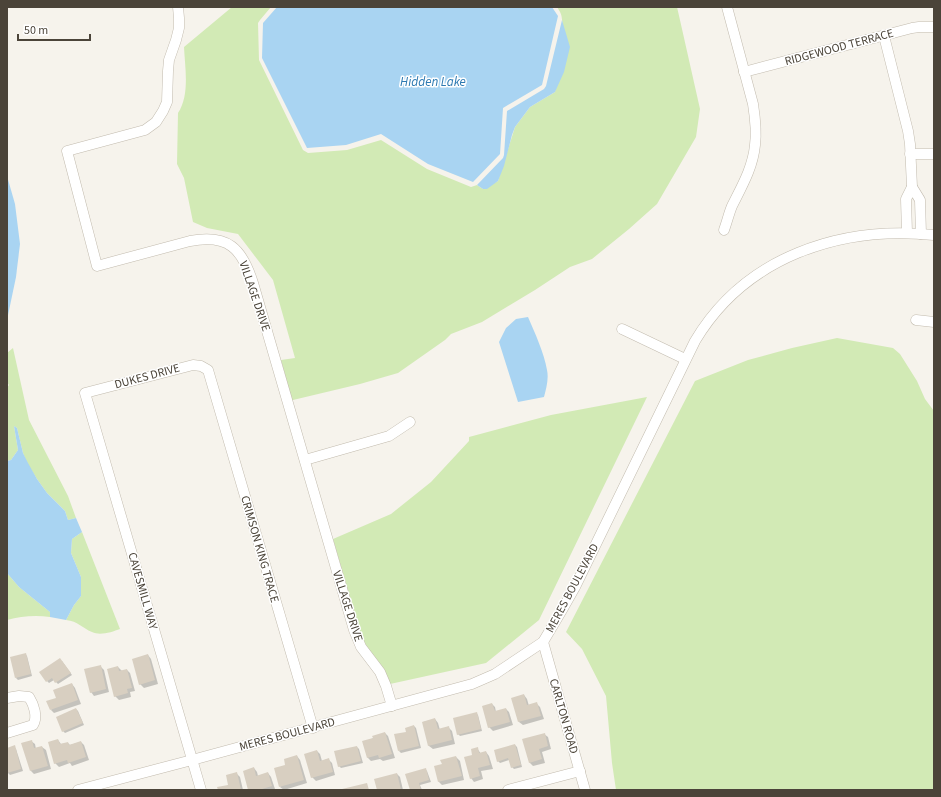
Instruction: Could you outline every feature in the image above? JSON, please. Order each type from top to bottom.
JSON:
[{"type":"street","name":"VILLAGE DRIVE","points":[[178,7],[179,28],[169,60],[167,102],[156,122],[145,130],[67,151],[97,266],[200,239],[223,241],[231,244],[236,248],[245,261],[251,276],[354,630],[361,647],[380,672],[392,706]]},
{"type":"street","points":[[724,230],[731,208],[750,169],[755,146],[755,119],[753,104],[727,7]]},
{"type":"street","name":"RIDGEWOOD TERRACE","points":[[744,72],[919,27],[934,27]]},
{"type":"street","points":[[884,36],[906,122],[910,144],[912,187],[920,200],[921,234]]},
{"type":"street","points":[[910,154],[934,154]]},
{"type":"street","points":[[907,234],[906,199],[912,187]]},
{"type":"street","name":"MERES BOULEVARD","points":[[78,790],[472,684],[506,668],[543,642],[562,610],[575,587],[685,359],[699,333],[718,310],[743,285],[761,272],[797,252],[817,245],[844,238],[871,235],[934,235]]},
{"type":"street","points":[[916,320],[934,322]]},
{"type":"street","points":[[622,329],[685,359]]},
{"type":"street","name":"DUKES DRIVE","points":[[85,393],[193,365],[201,366],[208,370]]},
{"type":"street","name":"CRIMSON KING TRACE","points":[[208,370],[313,728]]},
{"type":"street","name":"CAVESMILL WAY","points":[[85,393],[201,790]]},
{"type":"street","points":[[305,460],[389,436],[410,422]]},
{"type":"street","name":"CARLTON ROAD","points":[[543,642],[585,790]]},
{"type":"street","points":[[7,698],[19,696],[29,697],[35,716],[35,722],[33,725],[7,733]]},
{"type":"street","points":[[508,790],[580,771]]},
{"type":"green space","points":[[232,7],[271,7],[258,23],[259,60],[303,150],[308,153],[347,150],[381,140],[427,169],[471,187],[477,185],[483,189],[498,181],[515,127],[530,107],[555,92],[563,25],[561,14],[557,7],[677,7],[700,109],[696,137],[657,204],[592,259],[570,267],[482,322],[451,334],[445,340],[398,373],[360,384],[292,400],[281,360],[295,358],[273,280],[238,234],[207,228],[193,222],[184,178],[177,164],[178,113],[184,98],[186,81],[184,47]]},
{"type":"green space","points":[[837,338],[893,348],[900,354],[917,381],[925,399],[934,411],[934,790],[616,790],[606,696],[582,649],[566,632],[695,381],[748,360]]},
{"type":"green space","points":[[13,348],[29,420],[68,496],[76,518],[68,520],[65,511],[47,493],[37,479],[27,463],[17,428],[14,426],[18,450],[11,460],[7,461],[7,388],[9,385],[7,382],[7,353]]},
{"type":"green space","points":[[647,397],[539,620],[486,663],[390,684],[362,638],[333,539],[391,514],[431,482],[469,441],[469,437],[551,415]]},
{"type":"green space","points":[[82,532],[120,629],[99,634],[77,623],[66,620],[81,596],[81,577],[71,553],[72,539]]},
{"type":"green space","points":[[7,573],[19,587],[50,612],[50,617],[28,616],[7,620]]},
{"type":"water","name":"Hidden Lake","points":[[277,7],[552,7],[558,16],[542,85],[503,108],[500,154],[473,182],[428,164],[381,134],[346,145],[307,148],[262,58],[263,23]]},
{"type":"water","points":[[562,20],[570,47],[564,72],[555,92],[530,107],[515,127],[504,166],[498,181],[487,189],[483,189],[477,185],[503,158],[504,155],[507,111],[544,89],[546,86]]},
{"type":"water","points":[[7,176],[15,204],[20,244],[16,277],[7,320]]},
{"type":"water","points":[[528,317],[544,357],[548,373],[544,397],[518,402],[499,342],[506,328],[516,319]]},
{"type":"water","points":[[14,426],[17,428],[23,453],[37,479],[47,493],[65,511],[68,520],[76,518],[82,532],[72,539],[71,553],[81,577],[81,596],[66,620],[50,617],[50,612],[19,587],[7,573],[7,461],[11,460],[18,450]]},
{"type":"building","points":[[26,653],[31,674],[15,678],[10,657]]},
{"type":"building","points":[[148,654],[155,680],[139,685],[132,659]]},
{"type":"building","points":[[60,658],[71,673],[55,683],[52,678],[46,682],[39,672]]},
{"type":"building","points":[[101,665],[106,689],[90,693],[84,669]]},
{"type":"building","points":[[118,666],[119,671],[127,669],[132,688],[127,689],[128,693],[114,697],[107,669]]},
{"type":"building","points":[[72,683],[78,700],[50,710],[46,701],[56,698],[53,690]]},
{"type":"building","points":[[524,694],[527,705],[537,702],[541,716],[518,722],[511,698]]},
{"type":"building","points":[[492,703],[495,711],[506,708],[510,722],[488,728],[482,706]]},
{"type":"building","points":[[76,708],[83,723],[62,732],[56,717]]},
{"type":"building","points":[[477,712],[481,729],[457,735],[453,718]]},
{"type":"building","points":[[435,718],[438,729],[449,726],[452,740],[428,746],[422,722]]},
{"type":"building","points":[[414,725],[419,746],[398,751],[394,734],[406,732],[405,728]]},
{"type":"building","points":[[385,732],[392,754],[379,758],[378,755],[367,758],[362,741],[373,738],[372,736]]},
{"type":"building","points":[[545,733],[548,746],[539,749],[542,759],[529,763],[522,739]]},
{"type":"building","points":[[58,739],[60,744],[68,742],[69,745],[81,741],[86,757],[68,763],[67,760],[54,764],[48,742]]},
{"type":"building","points":[[32,740],[34,748],[42,746],[48,766],[30,771],[21,743]]},
{"type":"building","points":[[515,744],[521,765],[511,768],[508,758],[497,762],[494,750]]},
{"type":"building","points":[[15,745],[21,769],[7,773],[7,748]]},
{"type":"building","points":[[357,746],[361,761],[338,767],[334,751]]},
{"type":"building","points":[[478,747],[479,753],[486,751],[490,765],[478,768],[480,776],[470,779],[464,757],[472,755],[471,749]]},
{"type":"building","points":[[317,750],[320,761],[329,758],[333,772],[311,778],[304,754]]},
{"type":"building","points":[[297,755],[304,780],[279,787],[274,768],[285,765],[284,759]]},
{"type":"building","points":[[456,756],[462,776],[438,782],[434,766],[442,764],[440,760]]},
{"type":"building","points":[[254,767],[256,776],[268,772],[272,786],[259,790],[248,790],[243,771]]},
{"type":"building","points":[[426,768],[429,780],[419,783],[421,790],[410,790],[405,774]]},
{"type":"building","points":[[237,772],[241,790],[218,790],[217,787],[228,785],[226,775]]},
{"type":"building","points":[[397,773],[401,790],[377,790],[374,779]]},
{"type":"building","points":[[367,783],[369,790],[342,790],[342,789]]}]
